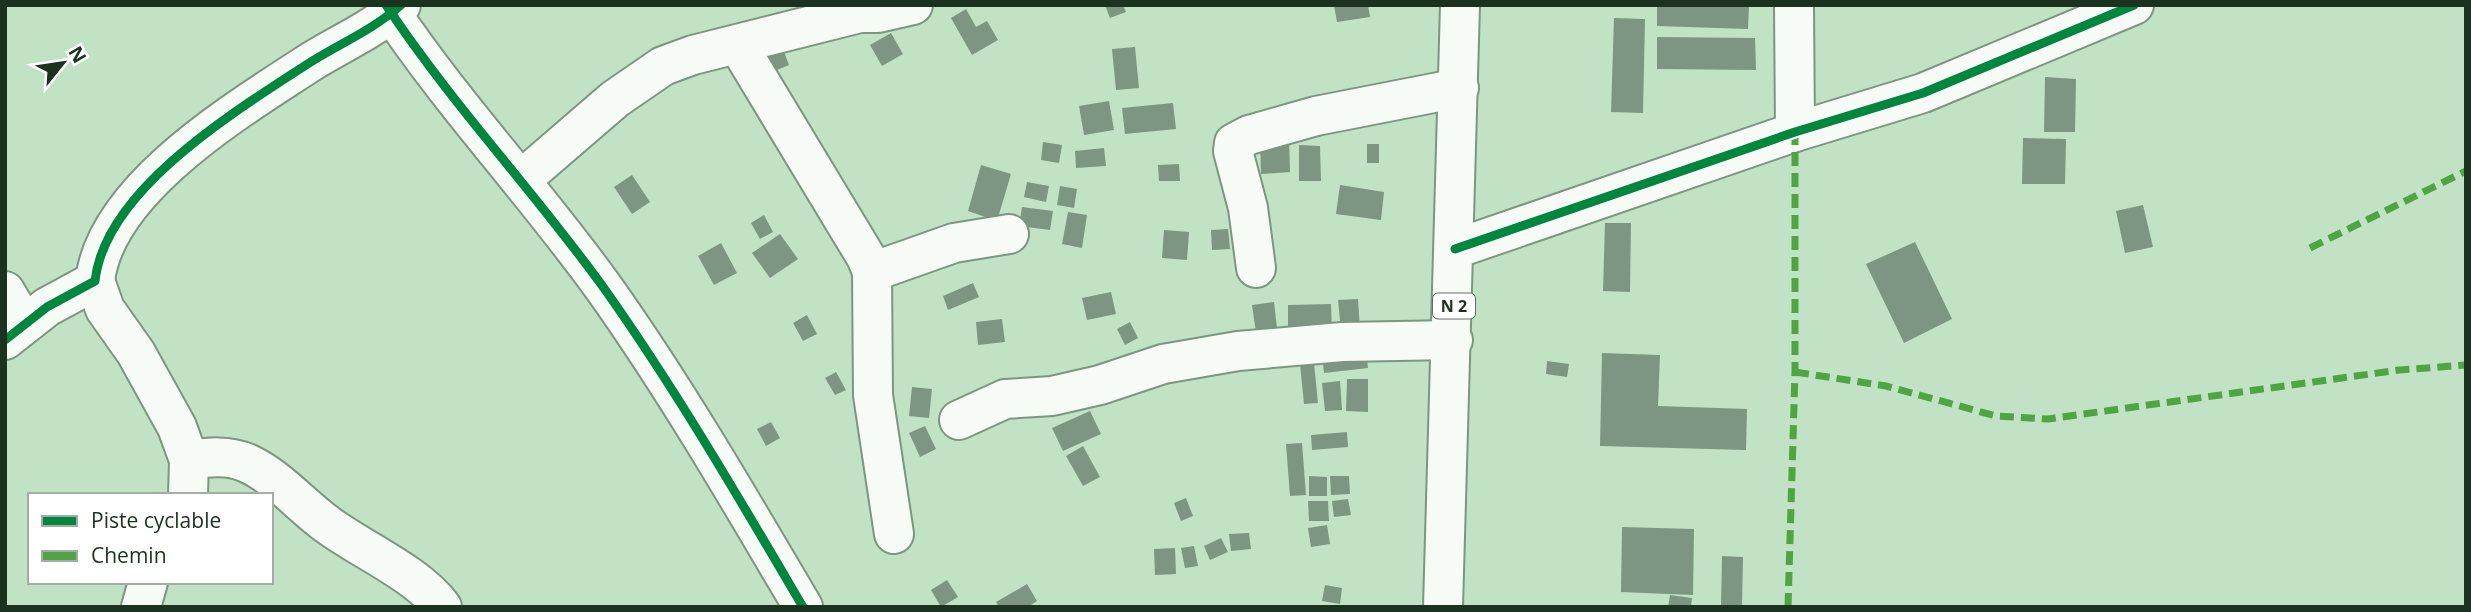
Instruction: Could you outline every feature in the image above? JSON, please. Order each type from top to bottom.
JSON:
[{"type":"street","points":[[521,180],[640,80],[694,55],[860,13],[878,13],[913,5]]},
{"type":"street","name":"N 2","points":[[1443,607],[1453,340],[1460,5]]},
{"type":"street","points":[[1794,5],[1795,132]]},
{"type":"street","points":[[1455,249],[1795,132],[1923,93],[2134,5]]},
{"type":"street","points":[[189,478],[177,427],[136,353],[106,309],[95,281],[97,256],[131,201],[156,174],[306,65],[393,8],[449,92],[606,290],[684,405],[803,607]]},
{"type":"street","points":[[737,45],[866,257],[872,272],[873,395],[884,482],[894,534]]},
{"type":"street","points":[[1256,268],[1248,208],[1233,151],[1234,143],[1241,138],[1316,116],[1459,88]]},
{"type":"street","points":[[872,272],[954,243],[1009,234]]},
{"type":"street","points":[[12,318],[95,281]]},
{"type":"street","points":[[959,420],[1005,399],[1052,396],[1100,385],[1163,365],[1238,351],[1342,342],[1453,340]]},
{"type":"street","points":[[189,478],[209,457],[233,458],[250,464],[325,523],[408,577],[442,607]]},
{"type":"street","points":[[141,607],[147,584]]},
{"type":"building","points":[[1105,5],[1123,5],[1126,12],[1110,18]]},
{"type":"building","points":[[1334,5],[1368,5],[1370,17],[1337,22]]},
{"type":"building","points":[[1657,5],[1749,5],[1748,29],[1657,26]]},
{"type":"building","points":[[966,9],[976,27],[987,21],[998,40],[972,55],[951,18]]},
{"type":"building","points":[[1614,18],[1645,19],[1643,113],[1611,112]]},
{"type":"building","points":[[891,33],[903,54],[882,66],[870,45]]},
{"type":"building","points":[[1657,37],[1755,38],[1756,70],[1657,69]]},
{"type":"building","points":[[781,44],[789,65],[770,73],[762,50]]},
{"type":"building","points":[[1135,47],[1139,88],[1116,90],[1112,49]]},
{"type":"building","points":[[2045,77],[2076,79],[2075,132],[2044,132]]},
{"type":"building","points":[[1109,101],[1114,130],[1084,135],[1079,106]]},
{"type":"building","points":[[1173,103],[1176,129],[1125,134],[1122,108]]},
{"type":"building","points":[[2023,138],[2066,139],[2065,184],[2022,184]]},
{"type":"building","points":[[1260,140],[1289,140],[1290,172],[1261,174]]},
{"type":"building","points":[[1043,142],[1062,145],[1059,163],[1041,160]]},
{"type":"building","points":[[1367,144],[1379,144],[1379,163],[1367,163]]},
{"type":"building","points":[[1299,145],[1320,146],[1321,181],[1299,181]]},
{"type":"building","points":[[1104,148],[1106,166],[1076,168],[1075,151]]},
{"type":"building","points":[[1179,164],[1180,181],[1159,181],[1158,165]]},
{"type":"building","points":[[981,165],[1011,174],[997,221],[968,211]]},
{"type":"building","points":[[632,175],[650,202],[632,214],[614,187]]},
{"type":"building","points":[[1027,182],[1049,186],[1046,202],[1024,197]]},
{"type":"building","points":[[1340,185],[1384,192],[1381,220],[1336,214]]},
{"type":"building","points":[[1060,186],[1077,189],[1074,208],[1057,205]]},
{"type":"building","points":[[2143,205],[2153,247],[2125,253],[2116,211]]},
{"type":"building","points":[[1022,207],[1053,211],[1050,230],[1019,226]]},
{"type":"building","points":[[1068,212],[1087,215],[1082,248],[1062,244]]},
{"type":"building","points":[[764,215],[773,232],[760,239],[751,223]]},
{"type":"building","points":[[1605,223],[1631,223],[1630,292],[1603,291]]},
{"type":"building","points":[[1228,229],[1230,249],[1212,250],[1211,230]]},
{"type":"building","points":[[1164,230],[1189,232],[1187,260],[1162,258]]},
{"type":"building","points":[[780,234],[798,259],[770,278],[752,253]]},
{"type":"building","points":[[1915,242],[1952,319],[1904,343],[1866,264]]},
{"type":"building","points":[[721,243],[737,273],[714,285],[698,256]]},
{"type":"building","points":[[973,283],[979,297],[948,310],[943,296]]},
{"type":"building","points":[[1111,292],[1116,314],[1087,320],[1082,298]]},
{"type":"building","points":[[1358,299],[1360,329],[1341,331],[1338,300]]},
{"type":"building","points":[[1274,302],[1278,337],[1257,339],[1252,305]]},
{"type":"building","points":[[1331,304],[1332,335],[1288,336],[1288,305]]},
{"type":"building","points":[[807,315],[817,334],[803,341],[793,323]]},
{"type":"building","points":[[1002,319],[1005,342],[978,345],[976,322]]},
{"type":"building","points":[[1130,322],[1138,338],[1125,345],[1117,329]]},
{"type":"building","points":[[1366,349],[1368,368],[1324,373],[1322,354]]},
{"type":"building","points":[[1313,353],[1318,403],[1304,404],[1299,354]]},
{"type":"building","points":[[1602,353],[1660,355],[1658,406],[1747,409],[1746,450],[1600,446]]},
{"type":"building","points":[[1547,361],[1569,364],[1567,377],[1546,374]]},
{"type":"building","points":[[836,372],[846,390],[835,395],[825,378]]},
{"type":"building","points":[[1347,379],[1368,379],[1368,412],[1346,411]]},
{"type":"building","points":[[1340,381],[1342,410],[1325,411],[1322,383]]},
{"type":"building","points":[[912,387],[932,389],[929,418],[909,416]]},
{"type":"building","points":[[1090,411],[1101,434],[1063,451],[1052,428]]},
{"type":"building","points":[[771,422],[780,438],[766,446],[757,429]]},
{"type":"building","points":[[925,426],[936,449],[920,457],[909,433]]},
{"type":"building","points":[[1347,432],[1348,447],[1312,450],[1311,435]]},
{"type":"building","points":[[1302,443],[1306,495],[1290,496],[1286,444]]},
{"type":"building","points":[[1083,446],[1100,477],[1083,486],[1066,456]]},
{"type":"building","points":[[1309,476],[1327,477],[1327,496],[1309,496]]},
{"type":"building","points":[[1330,476],[1349,476],[1350,494],[1331,495]]},
{"type":"building","points":[[1186,498],[1193,516],[1181,521],[1174,503]]},
{"type":"building","points":[[1348,499],[1351,515],[1334,517],[1332,501]]},
{"type":"building","points":[[1308,501],[1328,501],[1329,521],[1309,521]]},
{"type":"building","points":[[1327,525],[1330,544],[1311,547],[1308,528]]},
{"type":"building","points":[[1622,527],[1694,529],[1693,595],[1621,592]]},
{"type":"building","points":[[1249,533],[1251,549],[1231,551],[1229,534]]},
{"type":"building","points":[[1221,538],[1228,552],[1210,560],[1204,546]]},
{"type":"building","points":[[1194,546],[1198,566],[1185,568],[1181,548]]},
{"type":"building","points":[[1175,548],[1176,574],[1155,575],[1154,549]]},
{"type":"building","points":[[1722,556],[1743,557],[1742,606],[1721,605]]},
{"type":"building","points":[[947,580],[958,597],[941,607],[931,590]]},
{"type":"building","points":[[1027,584],[1037,601],[1028,607],[999,607],[996,602]]},
{"type":"building","points":[[1325,585],[1342,588],[1340,604],[1322,601]]},
{"type":"building","points":[[1670,595],[1692,598],[1691,607],[1668,607]]},
{"type":"marked path","points":[[1788,607],[1795,372],[1795,132]]},
{"type":"marked path","points":[[2310,248],[2466,171]]},
{"type":"marked path","points":[[1795,372],[1886,386],[1996,416],[2048,419],[2399,370],[2466,365]]},
{"type":"cycle path","points":[[386,5],[439,79],[552,219],[633,329],[803,607]]},
{"type":"cycle path","points":[[5,340],[47,307],[95,281],[104,248],[122,215],[147,185],[177,156],[244,106],[379,22],[401,5]]},
{"type":"cycle path","points":[[1455,249],[1795,132],[1923,93],[2134,5]]}]
